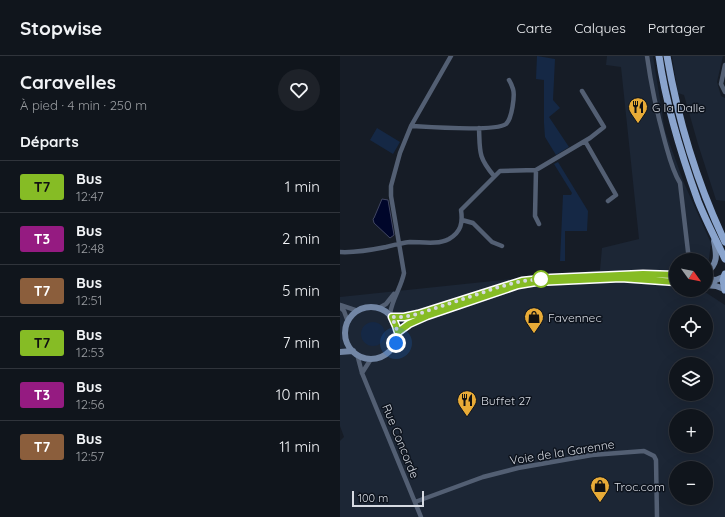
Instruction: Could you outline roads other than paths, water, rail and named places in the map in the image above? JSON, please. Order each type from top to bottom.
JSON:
[{"type":"main road","points":[[659,56],[664,88],[676,137],[699,202],[725,259]]},
{"type":"main road","points":[[667,56],[675,98],[692,159],[705,195],[725,242]]},
{"type":"main road","points":[[713,234],[717,254],[713,265]]},
{"type":"main road","points":[[340,342],[345,334],[351,317],[358,311],[369,307],[379,308],[391,316],[404,317],[418,314],[522,281],[555,277],[643,274],[669,275]]},
{"type":"main road","points":[[713,280],[716,280],[724,276],[725,290],[713,286]]},
{"type":"main road","points":[[398,332],[409,324],[427,316],[518,285],[536,282],[621,278],[669,281]]},
{"type":"main road","points":[[345,334],[347,343],[355,353],[366,359],[380,358],[391,350],[396,343],[398,332],[391,316]]},
{"type":"main road","points":[[340,352],[355,353]]},
{"type":"street","points":[[391,316],[391,307],[403,280],[404,273],[391,196],[392,186],[400,153],[411,126],[451,56]]},
{"type":"street","points":[[647,56],[659,120],[674,173],[680,182],[688,253]]},
{"type":"street","points":[[725,65],[721,84],[725,92]]},
{"type":"street","points":[[411,126],[479,128],[498,127],[507,124],[511,116],[514,90],[510,80]]},
{"type":"street","points":[[340,252],[373,249],[408,242],[441,242],[447,240],[460,228],[462,220],[460,210],[500,171],[536,170],[585,141],[604,127],[582,91]]},
{"type":"street","points":[[479,128],[480,155],[484,164],[494,176]]},
{"type":"street","points":[[585,141],[616,195],[608,201]]},
{"type":"street","points":[[536,170],[536,216],[539,224]]},
{"type":"street","points":[[462,220],[473,223],[492,242],[502,246]]},
{"type":"street","points":[[379,308],[386,304],[399,288]]},
{"type":"street","points":[[340,306],[358,311]]},
{"type":"street","points":[[340,306],[344,311],[348,322]]},
{"type":"street","name":"Rue Concorde","points":[[355,353],[421,517]]},
{"type":"street","points":[[362,373],[371,359]]},
{"type":"street","name":"Voie de la Garenne","points":[[415,502],[503,471],[592,455],[644,452],[654,456],[656,460],[657,517]]},
{"type":"place","name":"G la Dalle","points":[[638,124]]},
{"type":"place","name":"Favennec","points":[[534,334]]},
{"type":"place","name":"Buffet 27","points":[[467,417]]},
{"type":"place","name":"Troc.com","points":[[600,503]]}]
